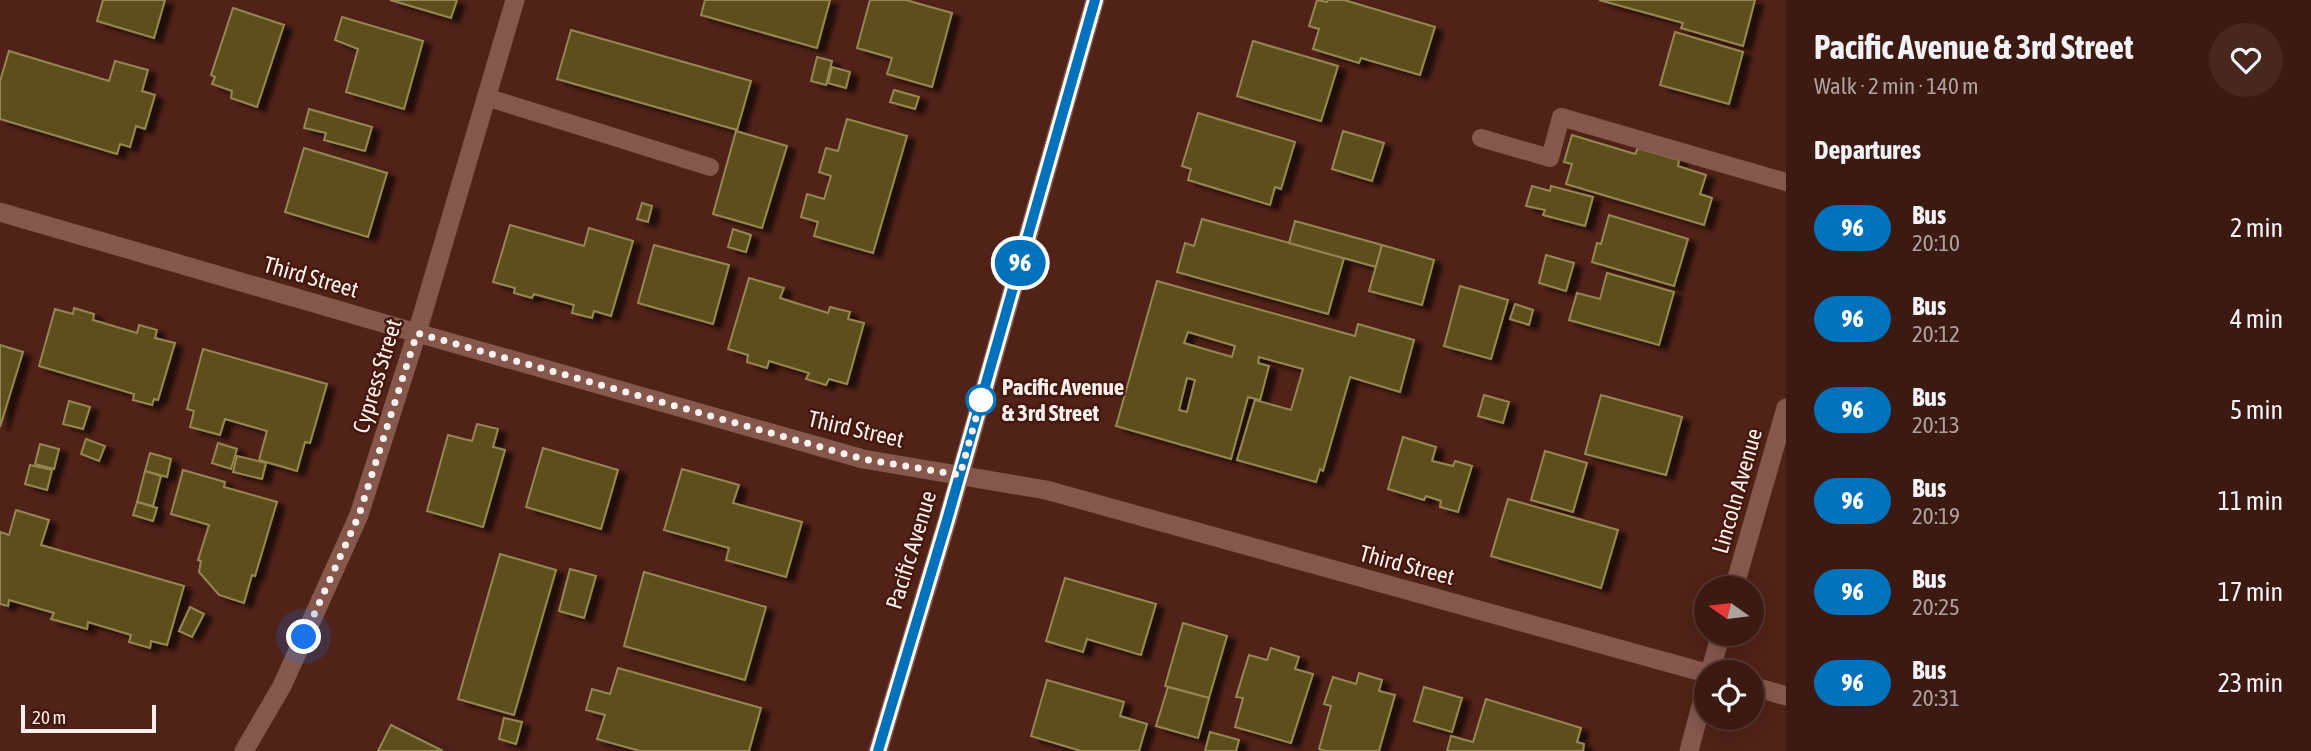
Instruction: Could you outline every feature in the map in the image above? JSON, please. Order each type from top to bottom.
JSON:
[{"type":"street","name":"Cypress Street","points":[[244,751],[282,686],[359,515],[417,333],[515,0]]},
{"type":"street","name":"Pacific Avenue","points":[[878,751],[960,475],[1095,0]]},
{"type":"street","name":"Third Street","points":[[0,212],[863,459],[1046,490],[1694,668]]},
{"type":"street","name":"Lincoln Avenue","points":[[1737,576],[1786,408]]},
{"type":"street","points":[[1764,690],[1786,696]]},
{"type":"street","points":[[1689,751],[1695,730]]},
{"type":"lane","points":[[486,97],[710,167]]},
{"type":"lane","points":[[1481,138],[1550,158],[1561,117],[1786,182]]},
{"type":"building","points":[[103,0],[165,0],[154,38],[97,21]]},
{"type":"building","points":[[390,0],[457,0],[451,18]]},
{"type":"building","points":[[705,0],[830,0],[817,48],[701,15]]},
{"type":"building","points":[[870,0],[906,0],[952,13],[932,87],[887,74],[892,58],[857,48]]},
{"type":"building","points":[[1317,0],[1344,0],[1435,27],[1420,75],[1361,58],[1359,63],[1313,49],[1319,29],[1309,26]]},
{"type":"building","points":[[1599,0],[1755,0],[1743,46],[1681,28],[1683,23]]},
{"type":"building","points":[[233,8],[284,25],[257,107],[231,98],[232,91],[212,84],[215,77],[211,75]]},
{"type":"building","points":[[342,17],[423,41],[404,109],[346,92],[358,49],[335,40]]},
{"type":"building","points":[[571,30],[751,81],[737,130],[557,79]]},
{"type":"building","points":[[1675,32],[1743,52],[1729,104],[1660,85]]},
{"type":"building","points":[[1253,41],[1338,66],[1321,121],[1237,96]]},
{"type":"building","points":[[9,51],[109,81],[115,61],[148,70],[142,91],[155,95],[145,129],[136,126],[130,147],[120,144],[117,154],[0,119],[0,81]]},
{"type":"building","points":[[817,57],[832,61],[826,85],[811,81]]},
{"type":"building","points":[[832,67],[850,72],[846,88],[828,83]]},
{"type":"building","points":[[894,90],[919,97],[915,109],[890,102]]},
{"type":"building","points":[[309,109],[372,127],[365,151],[324,140],[326,133],[304,128]]},
{"type":"building","points":[[1198,113],[1295,142],[1281,189],[1275,187],[1270,205],[1188,180],[1191,169],[1182,166]]},
{"type":"building","points":[[847,119],[907,136],[873,253],[814,236],[818,222],[801,217],[807,194],[824,199],[831,176],[819,172],[826,148],[838,151]]},
{"type":"building","points":[[736,131],[787,146],[762,228],[713,214]]},
{"type":"building","points":[[1343,131],[1384,143],[1372,181],[1332,169]]},
{"type":"building","points":[[1572,135],[1635,154],[1638,148],[1679,160],[1678,166],[1706,175],[1700,194],[1712,198],[1704,225],[1566,184],[1572,164],[1564,162]]},
{"type":"building","points":[[304,148],[387,173],[368,237],[285,212]]},
{"type":"building","points":[[1532,186],[1550,191],[1551,186],[1593,197],[1585,226],[1543,215],[1545,210],[1526,206]]},
{"type":"building","points":[[642,203],[652,206],[648,222],[637,219]]},
{"type":"building","points":[[1609,215],[1688,239],[1674,286],[1592,262],[1597,243],[1601,244]]},
{"type":"building","points":[[1202,219],[1344,258],[1328,314],[1177,272],[1185,243],[1194,246]]},
{"type":"building","points":[[1295,221],[1382,245],[1376,267],[1289,243]]},
{"type":"building","points":[[510,225],[584,246],[589,228],[633,241],[611,316],[594,311],[592,318],[572,313],[574,305],[534,294],[532,298],[514,293],[515,288],[493,282]]},
{"type":"building","points":[[733,229],[751,235],[746,252],[728,247]]},
{"type":"building","points":[[654,245],[729,265],[713,324],[638,303]]},
{"type":"building","points":[[1382,245],[1434,260],[1422,305],[1369,291]]},
{"type":"building","points":[[1546,255],[1574,263],[1566,291],[1539,283]]},
{"type":"building","points":[[1607,273],[1674,292],[1659,345],[1569,320],[1577,293],[1600,299]]},
{"type":"building","points":[[749,278],[784,288],[780,298],[828,313],[830,307],[850,312],[848,319],[864,323],[847,384],[829,379],[826,385],[806,379],[809,373],[769,361],[767,368],[747,362],[748,355],[728,349]]},
{"type":"building","points":[[1157,281],[1355,336],[1358,324],[1414,340],[1400,392],[1350,377],[1323,471],[1320,469],[1316,482],[1237,460],[1255,400],[1291,410],[1303,369],[1259,357],[1258,363],[1269,366],[1260,400],[1248,397],[1231,459],[1116,426]],"holes":[[[1188,332],[1235,346],[1232,357],[1184,343]],[[1187,378],[1195,380],[1187,412],[1179,410]]]},
{"type":"building","points":[[1460,286],[1508,300],[1491,359],[1444,346]]},
{"type":"building","points":[[1515,304],[1533,310],[1529,325],[1510,319]]},
{"type":"building","points":[[74,308],[94,314],[93,320],[137,333],[139,325],[157,330],[155,338],[175,343],[158,400],[154,399],[152,405],[133,400],[134,394],[39,366],[55,309],[73,314]]},
{"type":"building","points":[[0,345],[23,352],[0,427]]},
{"type":"building","points":[[203,349],[327,384],[310,443],[305,442],[297,471],[259,460],[267,431],[225,419],[220,435],[190,427],[194,411],[187,409]]},
{"type":"building","points":[[1484,395],[1509,402],[1503,423],[1478,416]]},
{"type":"building","points":[[1601,395],[1682,417],[1666,475],[1585,454]]},
{"type":"building","points":[[69,401],[90,407],[83,429],[63,424]]},
{"type":"building","points":[[477,424],[498,429],[493,447],[505,450],[483,527],[427,511],[448,435],[472,441]]},
{"type":"building","points":[[1403,437],[1436,447],[1432,461],[1453,466],[1455,461],[1472,466],[1458,512],[1440,507],[1441,501],[1426,496],[1424,500],[1388,489]]},
{"type":"building","points":[[86,439],[105,446],[99,461],[81,454]]},
{"type":"building","points":[[218,443],[237,449],[231,469],[212,463]]},
{"type":"building","points":[[40,444],[59,449],[54,469],[35,464]]},
{"type":"building","points":[[543,448],[618,470],[601,529],[526,507]]},
{"type":"building","points":[[1545,451],[1587,463],[1573,512],[1531,500]]},
{"type":"building","points":[[150,453],[171,459],[167,477],[145,471]]},
{"type":"building","points":[[237,456],[266,463],[262,479],[233,472]]},
{"type":"building","points":[[30,465],[52,470],[47,490],[25,484]]},
{"type":"building","points":[[682,469],[739,485],[733,503],[802,522],[786,577],[726,560],[729,548],[664,530]]},
{"type":"building","points":[[183,470],[225,482],[224,487],[277,502],[244,603],[219,595],[199,572],[201,561],[198,560],[209,525],[171,514]]},
{"type":"building","points":[[145,471],[161,476],[153,506],[137,502]]},
{"type":"building","points":[[1508,499],[1618,530],[1601,588],[1491,556]]},
{"type":"building","points":[[137,502],[157,508],[153,521],[133,515]]},
{"type":"building","points":[[16,510],[49,520],[41,545],[184,586],[167,645],[151,641],[150,648],[129,642],[131,635],[88,622],[87,629],[51,619],[54,613],[9,600],[8,606],[0,604],[0,532],[9,535]]},
{"type":"building","points":[[500,554],[556,570],[514,715],[458,699]]},
{"type":"building","points":[[570,569],[596,576],[584,618],[559,611]]},
{"type":"building","points":[[644,572],[766,607],[745,680],[624,646]]},
{"type":"building","points":[[1065,578],[1156,604],[1141,655],[1087,639],[1083,652],[1046,641]]},
{"type":"building","points":[[190,607],[204,614],[192,637],[179,631]]},
{"type":"building","points":[[1183,623],[1227,636],[1209,698],[1165,686]]},
{"type":"building","points":[[1271,648],[1299,657],[1295,669],[1313,674],[1291,743],[1235,727],[1243,698],[1236,697],[1249,655],[1267,660]]},
{"type":"building","points":[[618,668],[761,708],[749,751],[640,751],[597,739],[605,715],[586,710],[592,689],[610,694]]},
{"type":"building","points":[[1359,673],[1382,680],[1379,691],[1395,695],[1379,751],[1319,749],[1331,706],[1324,704],[1333,677],[1356,684]]},
{"type":"building","points":[[1047,680],[1124,702],[1120,716],[1147,724],[1139,751],[1081,751],[1031,736]]},
{"type":"building","points":[[1168,687],[1209,698],[1198,738],[1156,726]]},
{"type":"building","points":[[1424,687],[1462,698],[1452,732],[1414,721]]},
{"type":"building","points":[[1486,699],[1581,728],[1577,742],[1584,744],[1583,751],[1447,751],[1451,736],[1473,742]]},
{"type":"building","points":[[504,718],[522,722],[516,744],[499,739]]},
{"type":"building","points":[[391,725],[443,751],[378,751]]},
{"type":"building","points":[[1210,732],[1239,740],[1236,751],[1205,751]]},
{"type":"bus line","name":"96","points":[[878,751],[947,520],[1095,0]]},
{"type":"place","name":"Pacific Avenue & 3rd Street","points":[[981,400]]},
{"type":"route","points":[[304,637],[359,515],[417,333],[863,459],[960,475],[981,400]]}]
